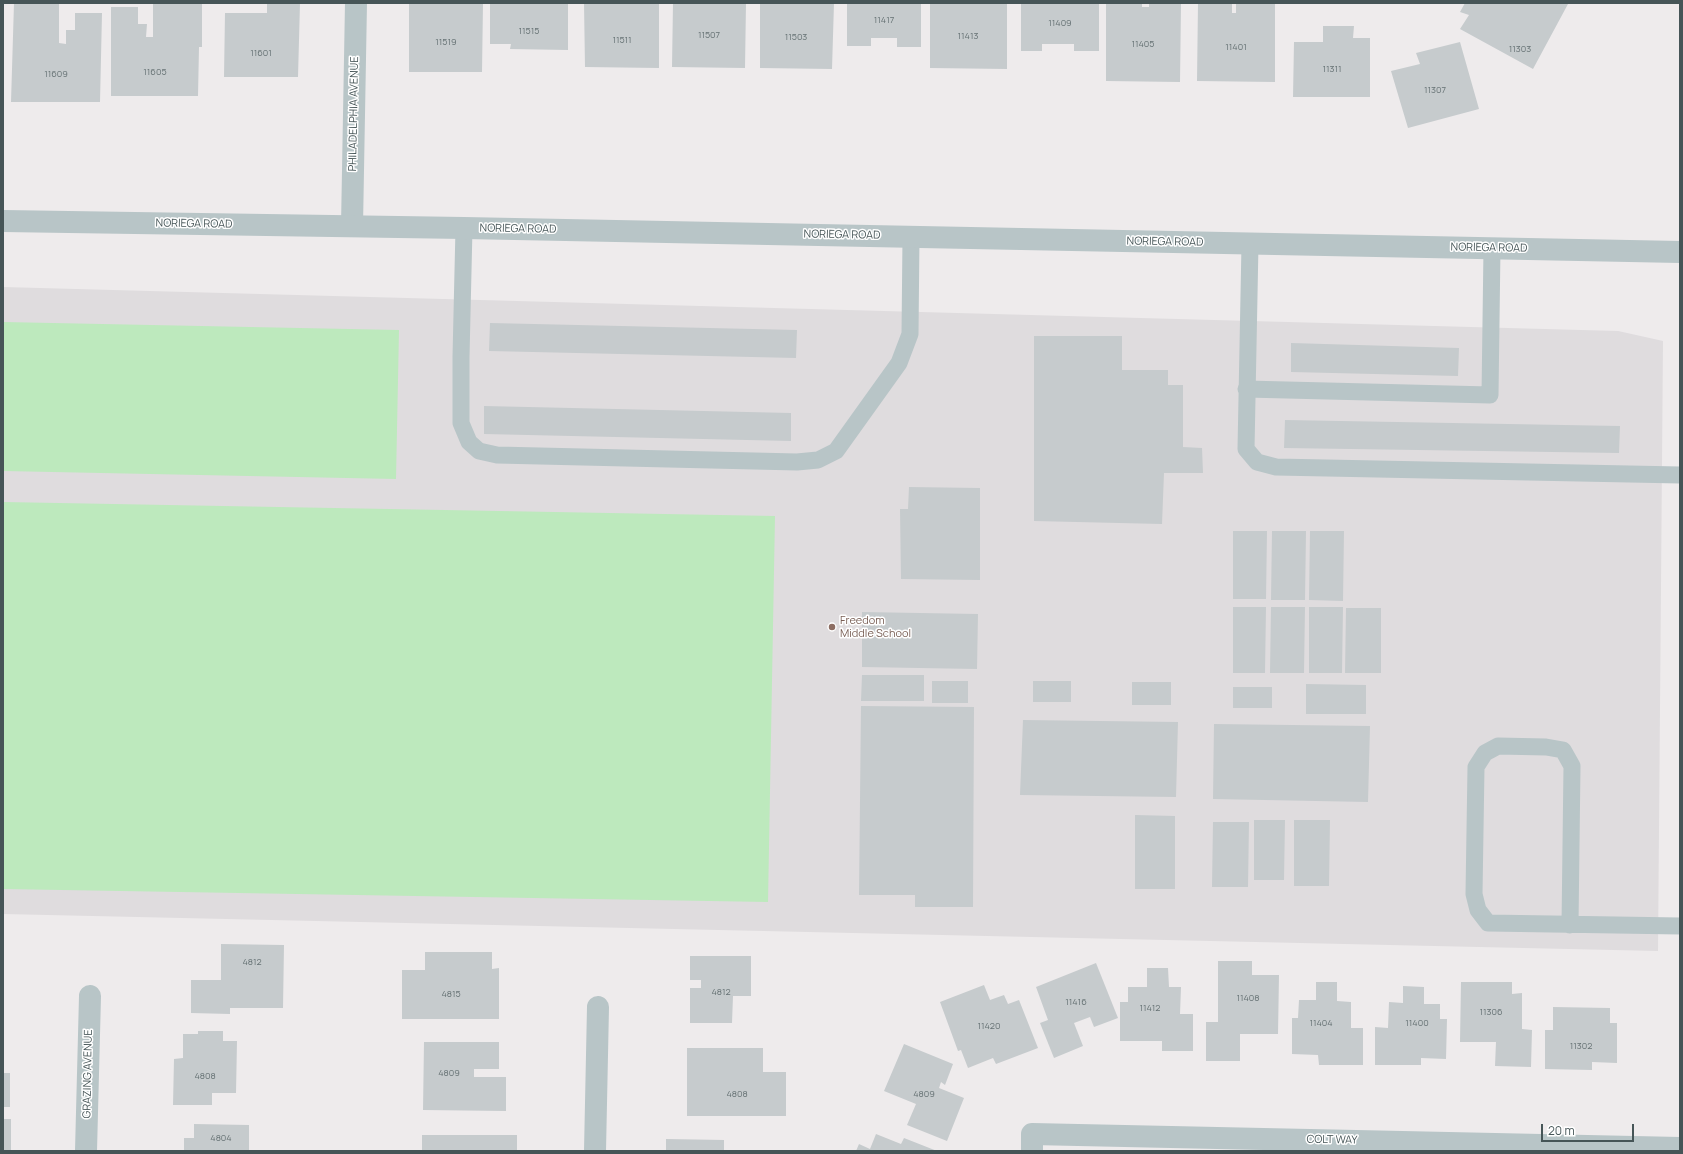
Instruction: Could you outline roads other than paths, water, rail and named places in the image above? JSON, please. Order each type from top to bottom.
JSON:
[{"type":"street","name":"PHILADELPHIA AVENUE","points":[[352,226],[356,3]]},
{"type":"street","name":"NORIEGA ROAD","points":[[3,221],[464,228],[1680,252]]},
{"type":"street","name":"GRAZING AVENUE","points":[[86,1151],[90,996]]},
{"type":"street","points":[[595,1151],[598,1007]]},
{"type":"street","name":"COLT WAY","points":[[1032,1142],[1427,1147],[1680,1148]]},
{"type":"lane","points":[[464,228],[461,357],[462,423],[469,442],[479,451],[497,455],[789,462],[818,460],[836,451],[899,363],[910,334],[911,237]]},
{"type":"lane","points":[[1250,244],[1246,449],[1257,462],[1276,466],[1680,475]]},
{"type":"lane","points":[[1246,389],[1490,395],[1492,248]]},
{"type":"lane","points":[[1570,925],[1572,766],[1563,750],[1546,747],[1498,746],[1485,753],[1476,767],[1474,894],[1478,910],[1488,923],[1570,925],[1680,926]]},
{"type":"place","name":"Freedom Middle School","points":[[832,627]]}]
